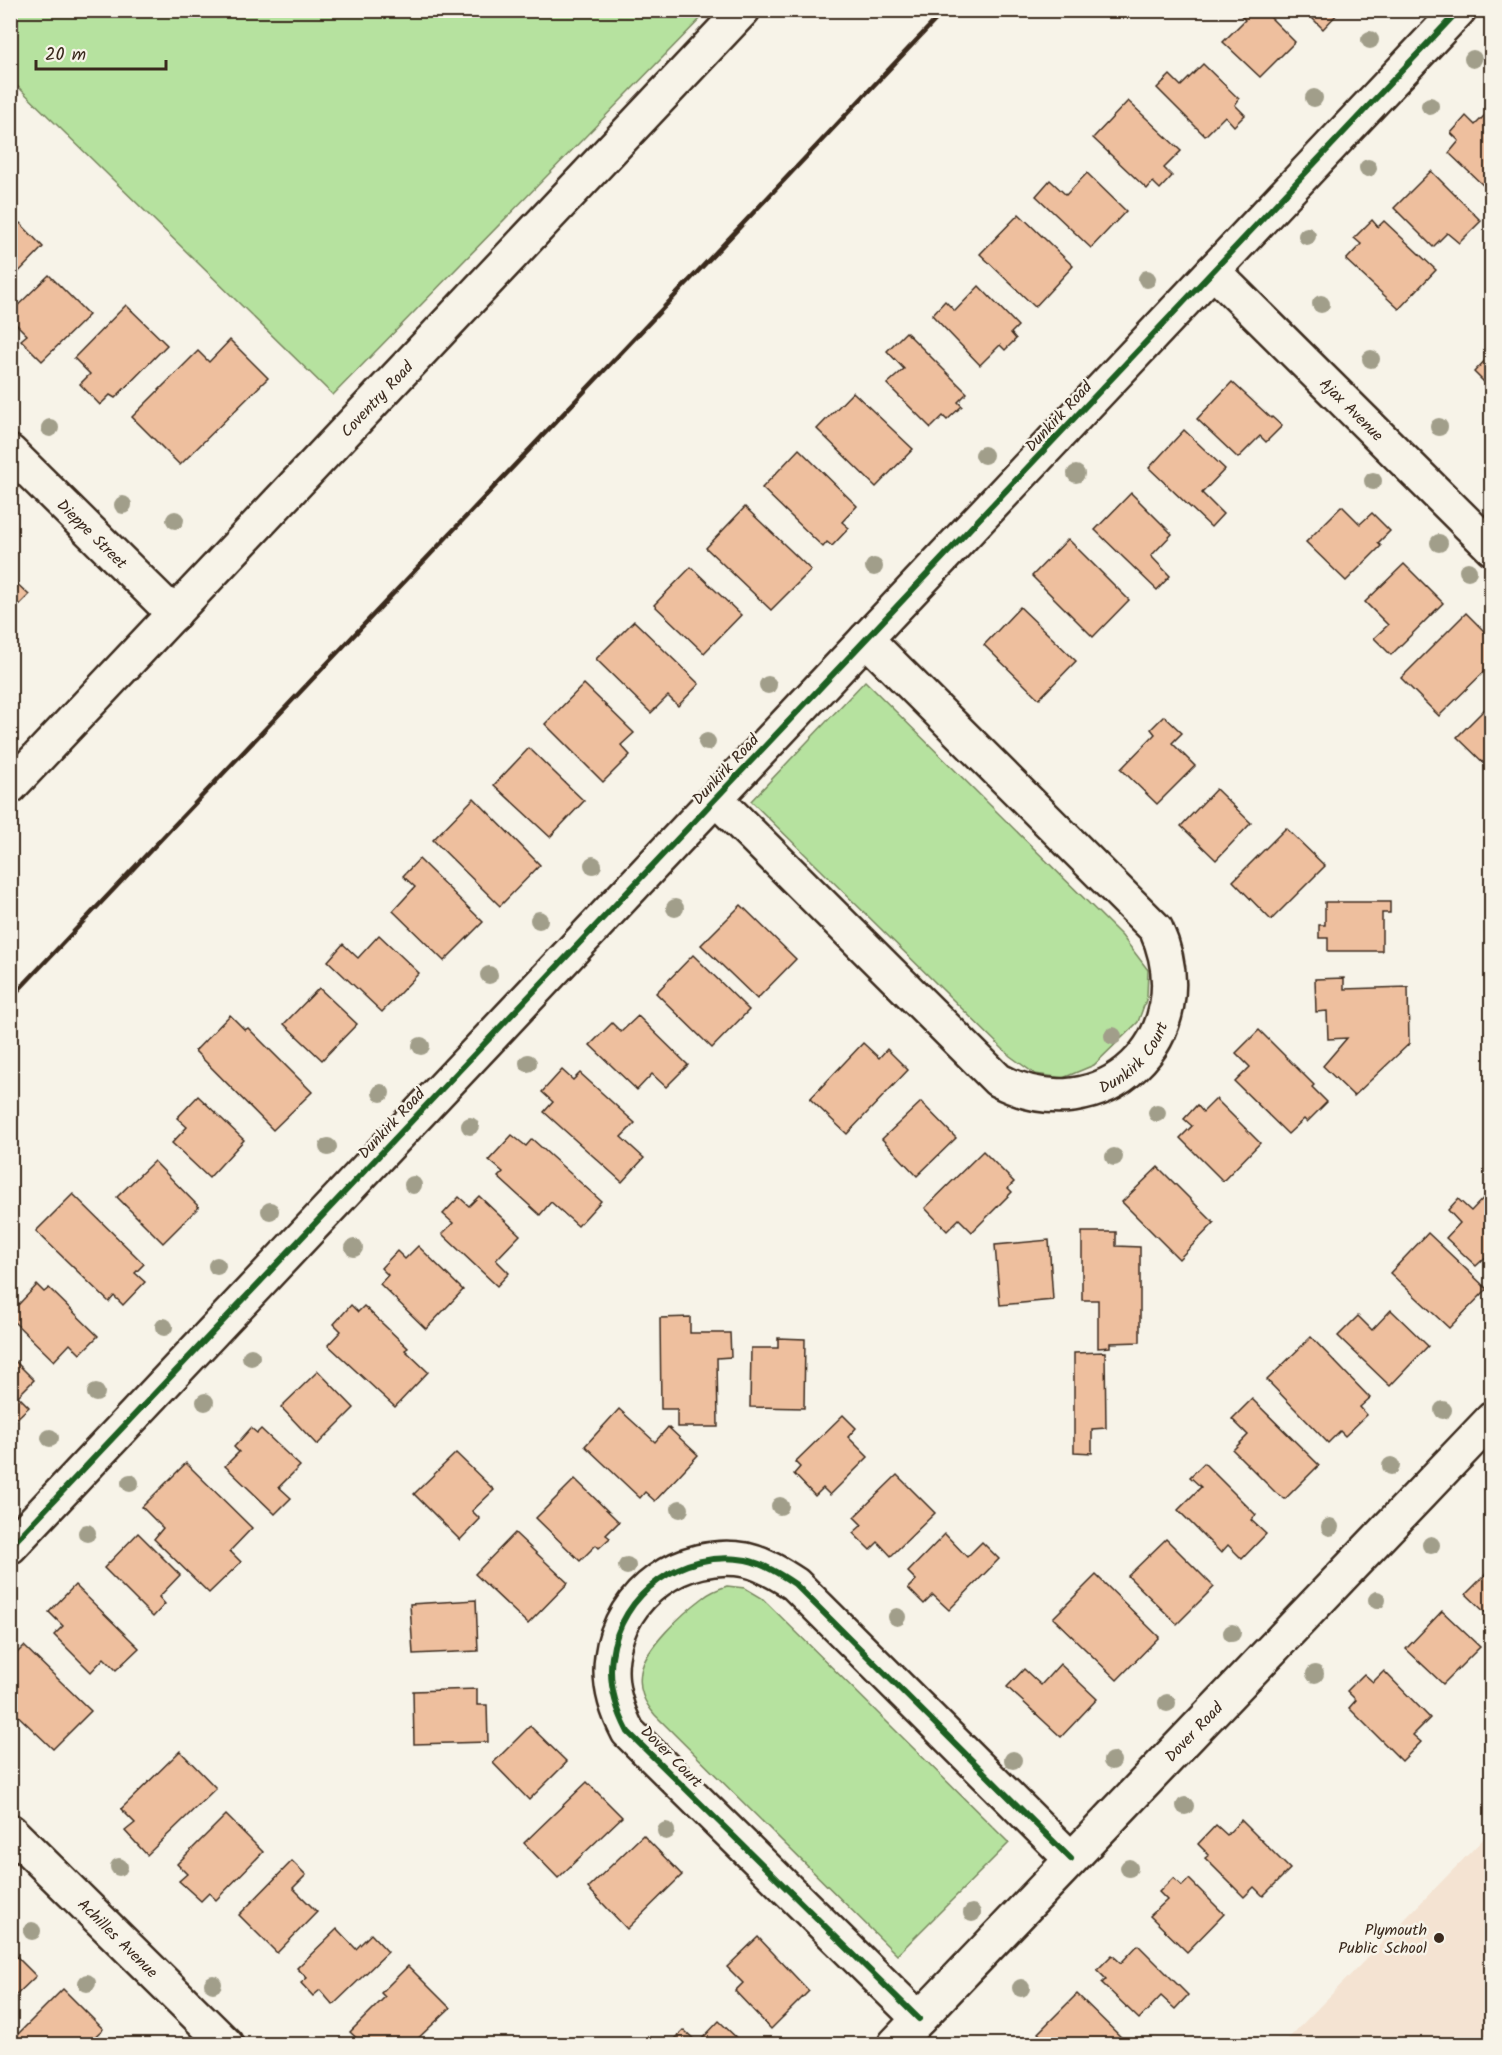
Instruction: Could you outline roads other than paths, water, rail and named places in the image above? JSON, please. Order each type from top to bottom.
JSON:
[{"type":"street","name":"Coventry Road","points":[[10,787],[743,10]]},
{"type":"street","name":"Dunkirk Road","points":[[10,1547],[1459,10]]},
{"type":"street","name":"Ajax Avenue","points":[[1213,271],[1491,548]]},
{"type":"street","name":"Dieppe Street","points":[[10,452],[174,614]]},
{"type":"street","name":"Dunkirk Court","points":[[716,799],[999,1080],[1035,1094],[1074,1095],[1111,1082],[1135,1065],[1148,1050],[1158,1033],[1168,1006],[1169,967],[1156,929],[866,639]]},
{"type":"street","name":"Dover Road","points":[[895,2044],[1491,1419]]},
{"type":"street","name":"Dover Court","points":[[919,2019],[628,1732],[616,1705],[612,1656],[620,1628],[640,1595],[671,1571],[699,1561],[719,1558],[738,1559],[775,1571],[795,1584],[1071,1859]]},
{"type":"street","name":"Achilles Avenue","points":[[10,1831],[226,2044]]},
{"type":"railway","points":[[10,999],[945,10]]},
{"type":"place","name":"Plymouth Public School","points":[[1439,1938]]}]
